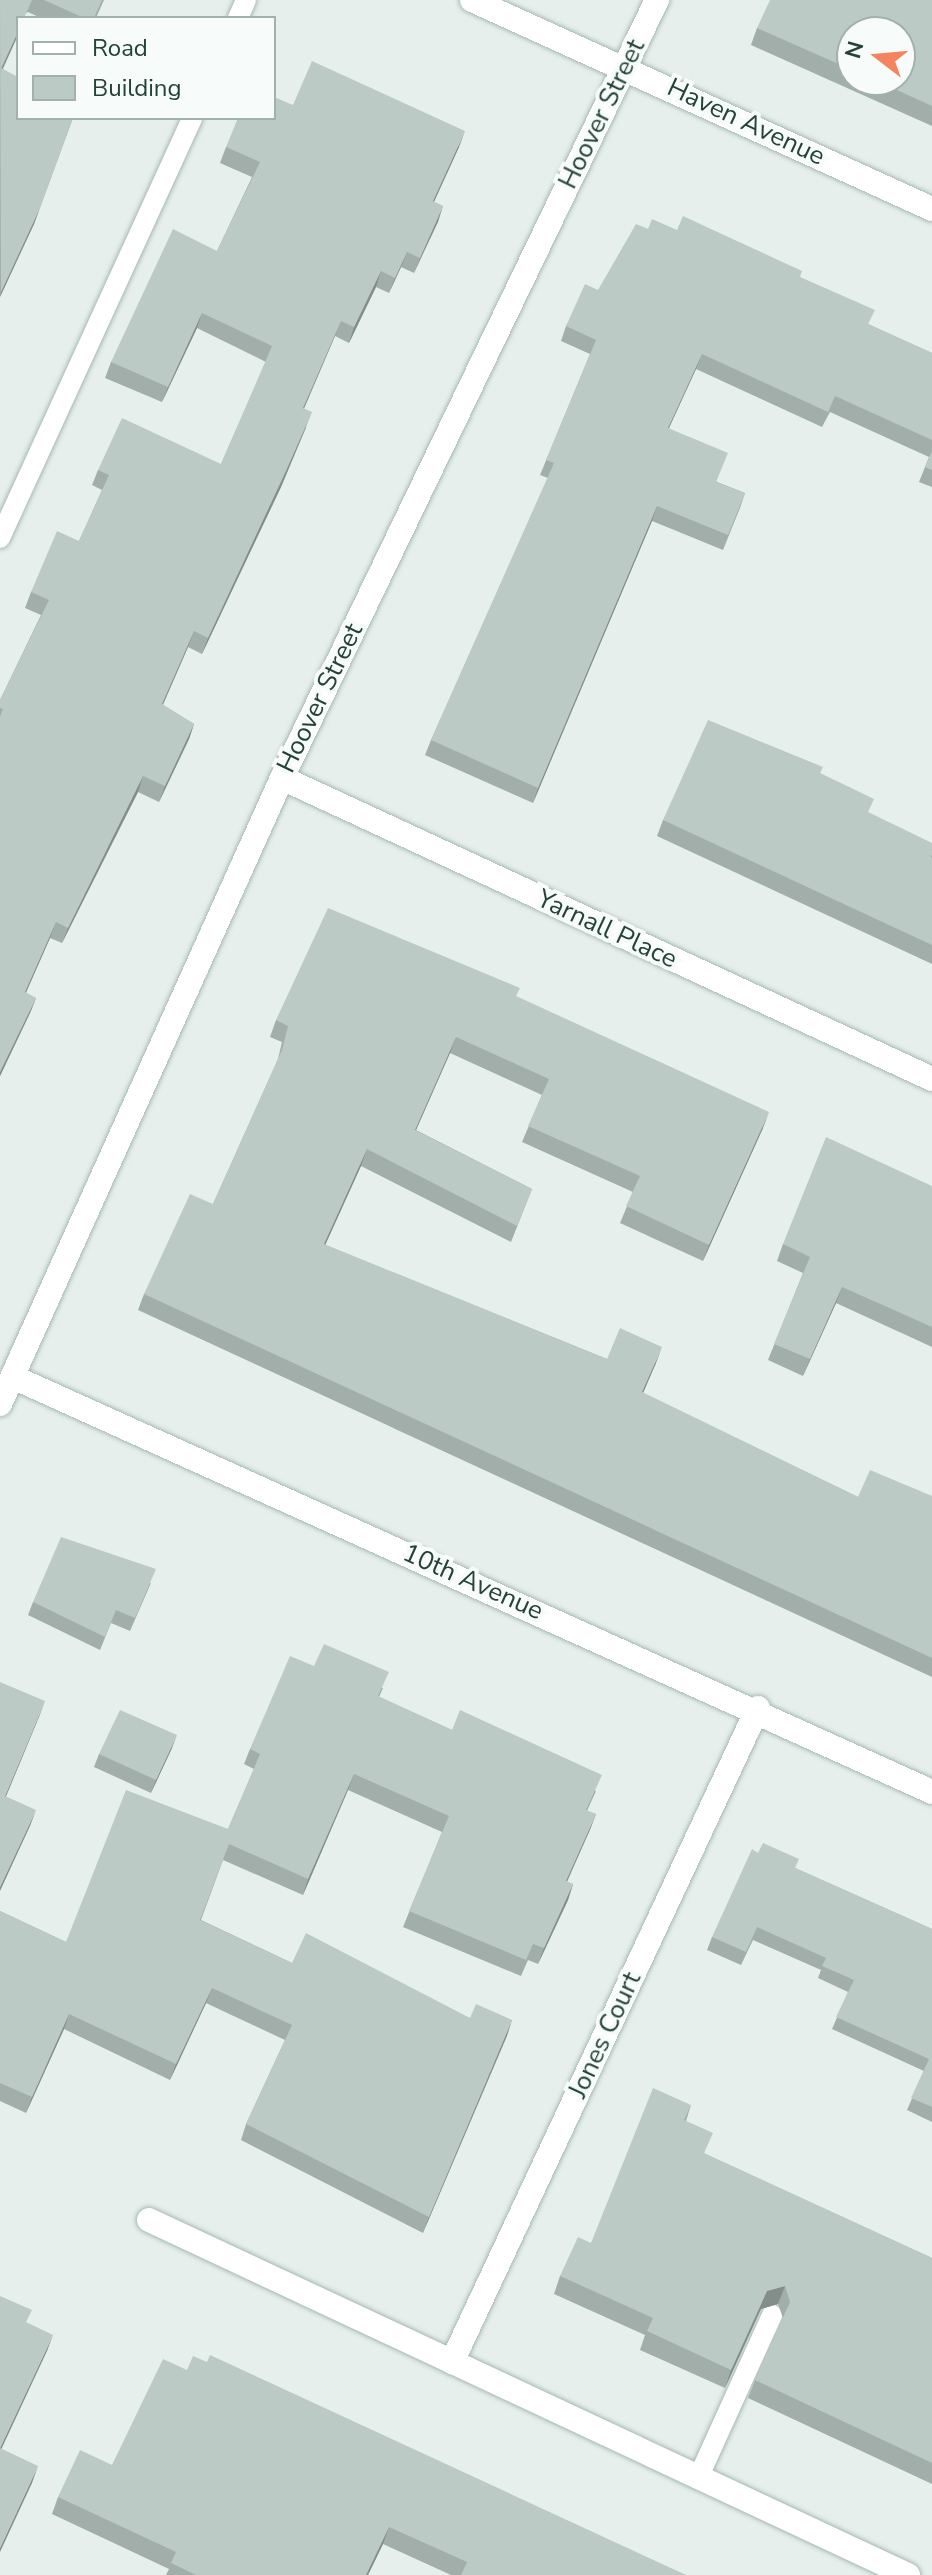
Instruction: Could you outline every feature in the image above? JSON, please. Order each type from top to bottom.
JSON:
[{"type":"street","name":"Haven Avenue","points":[[472,0],[626,65],[932,209]]},
{"type":"street","name":"Hoover Street","points":[[0,1404],[282,778],[657,0]]},
{"type":"street","name":"Yarnall Place","points":[[282,778],[932,1079]]},
{"type":"street","name":"10th Avenue","points":[[13,1377],[758,1708],[932,1792]]},
{"type":"street","name":"Jones Court","points":[[452,2362],[758,1708]]},
{"type":"street","points":[[149,2220],[908,2575]]},
{"type":"lane","points":[[0,538],[191,120]]},
{"type":"lane","points":[[699,2476],[772,2315]]},
{"type":"building","points":[[0,0],[32,0],[25,16],[16,16],[16,36],[1,68],[16,76],[16,120],[72,120],[40,208],[1,292]]},
{"type":"building","points":[[44,0],[102,0],[95,16],[80,16]]},
{"type":"building","points":[[770,0],[932,0],[932,106],[910,96],[916,96],[916,16],[836,16],[836,63],[757,28]]},
{"type":"building","points":[[312,61],[465,131],[433,201],[443,206],[420,258],[407,252],[395,278],[381,271],[354,327],[341,321],[303,408],[312,412],[208,638],[194,631],[162,704],[194,724],[165,786],[143,776],[68,928],[56,922],[25,992],[36,998],[0,1072],[0,717],[3,709],[0,708],[0,700],[49,600],[31,592],[57,531],[79,541],[109,475],[98,470],[122,418],[221,464],[272,346],[202,313],[168,387],[111,362],[173,229],[217,251],[260,162],[226,147],[237,120],[276,120],[276,98],[293,105]]},
{"type":"building","points":[[683,216],[802,271],[800,277],[875,310],[868,324],[932,353],[932,440],[835,396],[828,412],[702,354],[668,428],[728,453],[716,482],[745,493],[728,535],[657,506],[538,788],[431,740],[554,463],[546,460],[596,340],[566,326],[585,284],[598,290],[636,224],[648,229],[652,219],[677,230]]},
{"type":"building","points":[[932,451],[932,470],[925,467]]},
{"type":"building","points":[[708,720],[823,767],[820,773],[874,799],[868,812],[932,843],[932,945],[663,820]]},
{"type":"building","points":[[328,908],[520,988],[516,996],[769,1112],[709,1245],[626,1206],[640,1176],[528,1126],[549,1079],[456,1037],[415,1130],[532,1189],[517,1226],[367,1149],[324,1244],[607,1359],[620,1328],[662,1347],[642,1392],[858,1497],[870,1470],[932,1496],[932,1658],[144,1294],[190,1194],[213,1204],[282,1050],[288,1026],[276,1020]]},
{"type":"building","points":[[826,1137],[932,1186],[932,1327],[842,1287],[810,1359],[774,1344],[810,1257],[783,1244]]},
{"type":"building","points":[[61,1537],[156,1569],[135,1618],[116,1610],[105,1637],[33,1602]]},
{"type":"building","points":[[324,1644],[389,1672],[378,1696],[452,1730],[460,1710],[602,1775],[586,1810],[596,1814],[566,1881],[573,1884],[544,1948],[533,1944],[526,1960],[409,1911],[449,1816],[354,1774],[308,1879],[229,1844],[200,1920],[292,1963],[306,1933],[470,2018],[476,2004],[512,2020],[429,2217],[246,2124],[292,2025],[212,1988],[176,2064],[69,2014],[32,2097],[0,2083],[0,1911],[66,1942],[126,1790],[228,1829],[260,1754],[250,1749],[290,1656],[314,1666]]},
{"type":"building","points":[[0,1682],[45,1701],[5,1796],[36,1810],[0,1887]]},
{"type":"building","points":[[120,1710],[177,1735],[156,1780],[99,1754]]},
{"type":"building","points":[[763,1843],[799,1859],[795,1868],[932,1929],[932,2107],[911,2098],[929,2059],[836,2017],[854,1980],[822,1966],[826,1958],[757,1927],[746,1952],[712,1937],[752,1849],[758,1853]]},
{"type":"building","points":[[653,2088],[691,2105],[684,2120],[713,2133],[704,2153],[932,2258],[932,2463],[755,2380],[790,2302],[785,2286],[767,2291],[731,2370],[647,2331],[653,2318],[560,2276],[578,2237],[591,2243]]},
{"type":"building","points":[[0,2296],[32,2310],[26,2322],[53,2335],[0,2448]]},
{"type":"building","points":[[210,2355],[686,2575],[461,2575],[467,2562],[389,2527],[366,2575],[196,2575],[171,2563],[176,2552],[58,2497],[80,2450],[112,2465],[163,2359],[187,2370],[193,2356],[207,2362]]},
{"type":"building","points":[[0,2448],[38,2466],[0,2548]]}]
